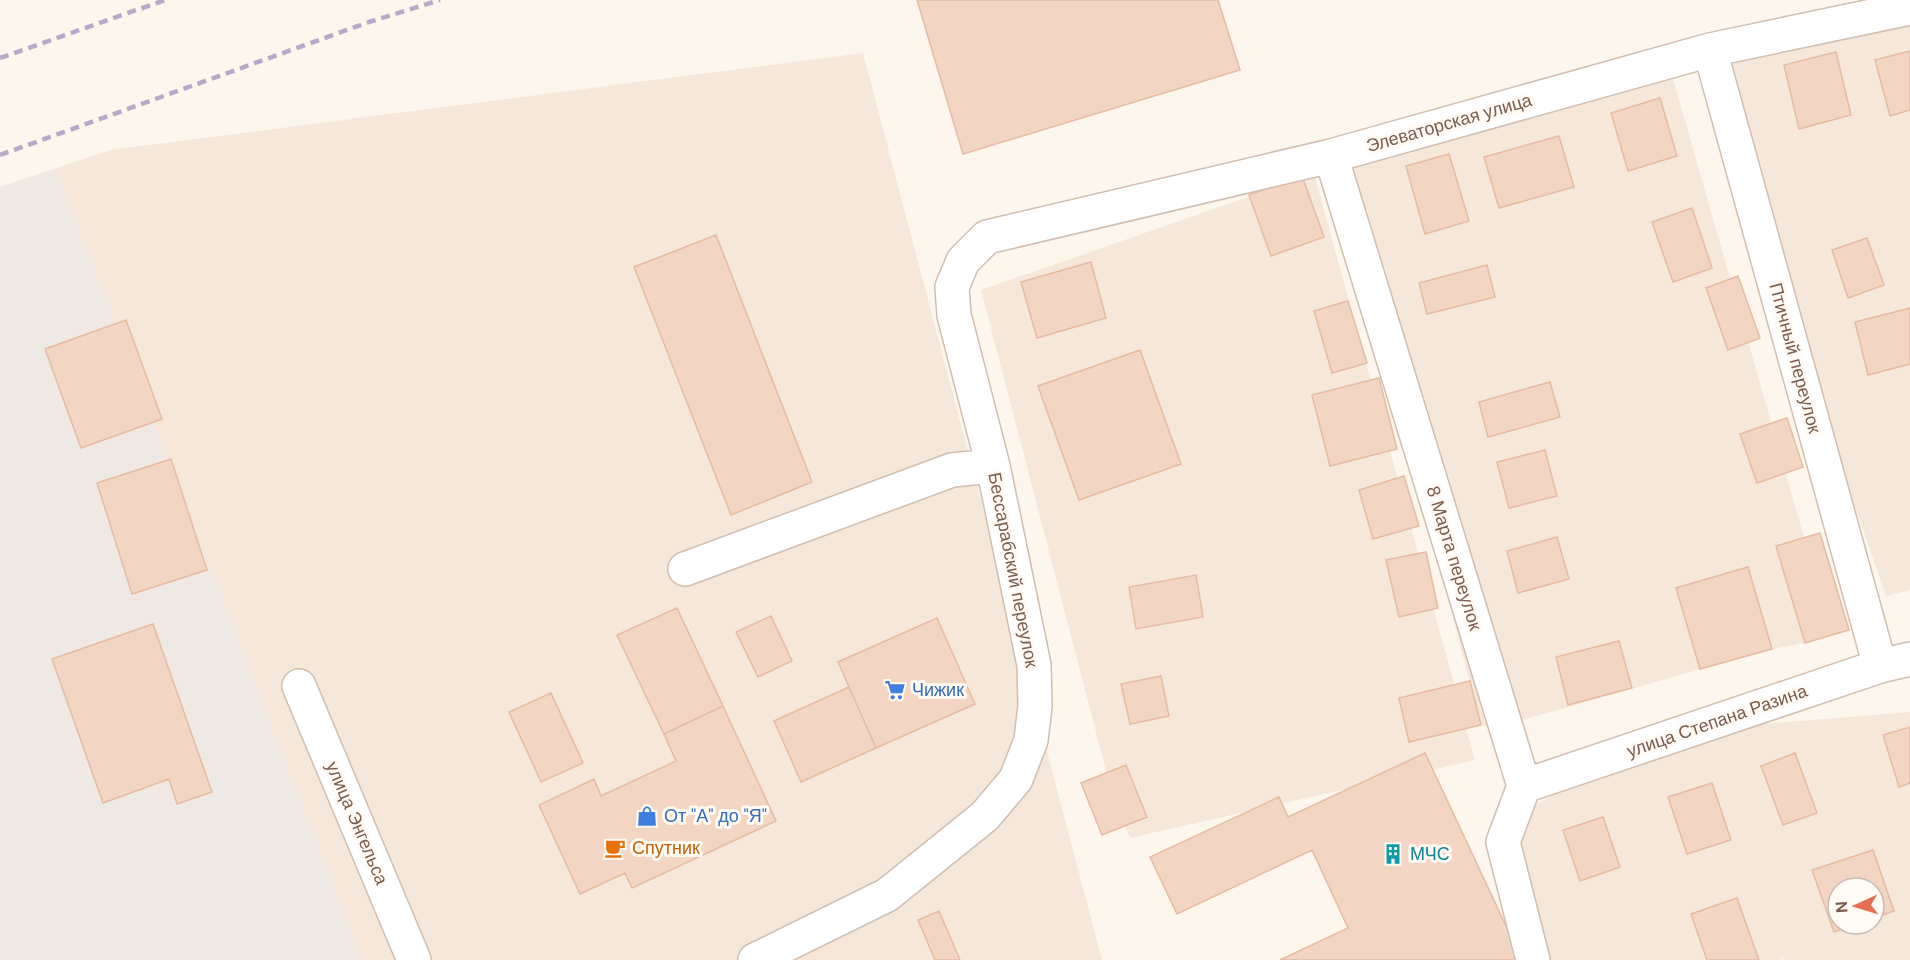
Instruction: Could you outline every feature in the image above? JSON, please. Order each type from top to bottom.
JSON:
[{"type":"street","name":"Элеваторская улица","points":[[987,237],[1330,156],[1710,50],[1910,8]]},
{"type":"street","name":"Птичный переулок","points":[[1710,50],[1895,662]]},
{"type":"street","name":"8 Марта переулок","points":[[1330,156],[1524,786]]},
{"type":"street","name":"Бессарабский переулок","points":[[755,960],[887,895],[985,816],[1016,779],[1031,740],[1035,706],[1034,665],[993,466],[954,315],[952,287],[963,261],[987,237]]},
{"type":"street","points":[[685,569],[952,470],[993,466]]},
{"type":"street","name":"улица Степана Разина","points":[[1524,786],[1895,662]]},
{"type":"street","name":"улица Энгельса","points":[[299,686],[414,960]]},
{"type":"street","points":[[1524,786],[1503,842],[1533,960]]},
{"type":"shaded area","points":[[1910,18],[1910,590],[1886,596],[1700,59]]},
{"type":"shaded area","points":[[863,53],[1102,960],[0,960],[0,187],[111,150]]},
{"type":"shaded area","points":[[1666,54],[1831,632],[1805,643],[1772,649],[1494,728],[1481,725],[1330,149]]},
{"type":"shaded area","points":[[56,169],[362,960],[0,960],[0,187]]},
{"type":"shaded area","points":[[1314,174],[1475,760],[1130,838],[1110,786],[981,290]]},
{"type":"shaded area","points":[[1910,712],[1910,960],[1782,960],[1787,957],[1779,960],[1529,960],[1486,833],[1636,748],[1725,727]]},
{"type":"building","points":[[917,0],[1218,0],[1240,70],[963,154]]},
{"type":"building","points":[[1910,51],[1910,110],[1890,116],[1875,60]]},
{"type":"building","points":[[1836,52],[1851,115],[1799,129],[1784,65]]},
{"type":"building","points":[[1660,98],[1677,156],[1628,171],[1611,113]]},
{"type":"building","points":[[1559,136],[1574,187],[1499,208],[1484,157]]},
{"type":"building","points":[[1449,154],[1469,221],[1425,234],[1406,166]]},
{"type":"building","points":[[1302,176],[1324,237],[1271,256],[1249,195]]},
{"type":"building","points":[[1692,208],[1712,268],[1673,282],[1652,222]]},
{"type":"building","points":[[716,235],[812,482],[731,515],[634,267]]},
{"type":"building","points":[[1867,238],[1884,285],[1848,298],[1832,250]]},
{"type":"building","points":[[1091,262],[1106,318],[1037,338],[1021,282]]},
{"type":"building","points":[[1487,265],[1495,297],[1427,314],[1419,283]]},
{"type":"building","points":[[1738,276],[1760,338],[1728,350],[1706,288]]},
{"type":"building","points":[[1348,301],[1367,363],[1332,373],[1314,311]]},
{"type":"building","points":[[1910,308],[1910,364],[1868,375],[1855,322]]},
{"type":"building","points":[[126,320],[162,419],[81,448],[45,349]]},
{"type":"building","points":[[1140,350],[1181,464],[1079,500],[1038,386]]},
{"type":"building","points":[[1379,378],[1397,449],[1330,466],[1312,395]]},
{"type":"building","points":[[1550,382],[1560,417],[1488,437],[1479,402]]},
{"type":"building","points":[[1787,418],[1803,467],[1757,483],[1740,434]]},
{"type":"building","points":[[1545,450],[1557,496],[1509,508],[1497,462]]},
{"type":"building","points":[[171,459],[207,570],[132,594],[97,483]]},
{"type":"building","points":[[1404,476],[1419,526],[1373,539],[1359,490]]},
{"type":"building","points":[[1820,533],[1849,630],[1805,643],[1776,546]]},
{"type":"building","points":[[1557,537],[1569,579],[1518,593],[1507,551]]},
{"type":"building","points":[[1426,552],[1438,608],[1399,617],[1386,560]]},
{"type":"building","points":[[1748,567],[1772,649],[1700,669],[1676,588]]},
{"type":"building","points":[[1196,575],[1203,617],[1136,629],[1129,587]]},
{"type":"building","points":[[677,608],[723,706],[664,734],[617,635]]},
{"type":"building","points":[[771,616],[792,661],[758,677],[736,632]]},
{"type":"building","points":[[937,618],[975,704],[876,748],[838,662]]},
{"type":"building","points":[[153,624],[212,792],[177,804],[169,779],[103,803],[52,659]]},
{"type":"building","points":[[1619,641],[1632,688],[1568,705],[1556,657]]},
{"type":"building","points":[[1161,676],[1169,716],[1130,724],[1121,684]]},
{"type":"building","points":[[1470,681],[1481,725],[1409,742],[1399,698]]},
{"type":"building","points":[[849,687],[876,748],[801,782],[774,721]]},
{"type":"building","points":[[551,693],[583,763],[541,782],[509,712]]},
{"type":"building","points":[[723,706],[776,821],[632,888],[625,873],[580,894],[539,805],[594,779],[601,796],[676,761],[664,734]]},
{"type":"building","points":[[1910,727],[1910,783],[1899,787],[1883,735]]},
{"type":"building","name":"МЧС","points":[[1425,753],[1522,960],[1280,960],[1348,928],[1312,850],[1177,914],[1150,857],[1279,797],[1288,817]]},
{"type":"building","points":[[1795,753],[1817,813],[1783,825],[1761,766]]},
{"type":"building","points":[[1126,765],[1147,817],[1102,835],[1081,783]]},
{"type":"building","points":[[1712,783],[1731,840],[1687,854],[1668,797]]},
{"type":"building","points":[[1603,817],[1620,867],[1580,881],[1563,830]]},
{"type":"building","points":[[1873,850],[1882,876],[1826,876],[1826,909],[1812,870]]},
{"type":"building","points":[[1886,888],[1894,911],[1886,914]]},
{"type":"building","points":[[1737,898],[1759,960],[1707,960],[1691,914]]},
{"type":"building","points":[[939,911],[960,960],[935,960],[918,920]]},
{"type":"railway","points":[[0,58],[165,0]]},
{"type":"railway","points":[[0,155],[369,22],[440,0]]},
{"type":"place","name":"Чижик","points":[[895,690]]},
{"type":"place","name":"От \"А\" до \"Я\"","points":[[647,816]]},
{"type":"place","name":"Спутник","points":[[615,848]]},
{"type":"place","name":"МЧС","points":[[1393,854]]}]
